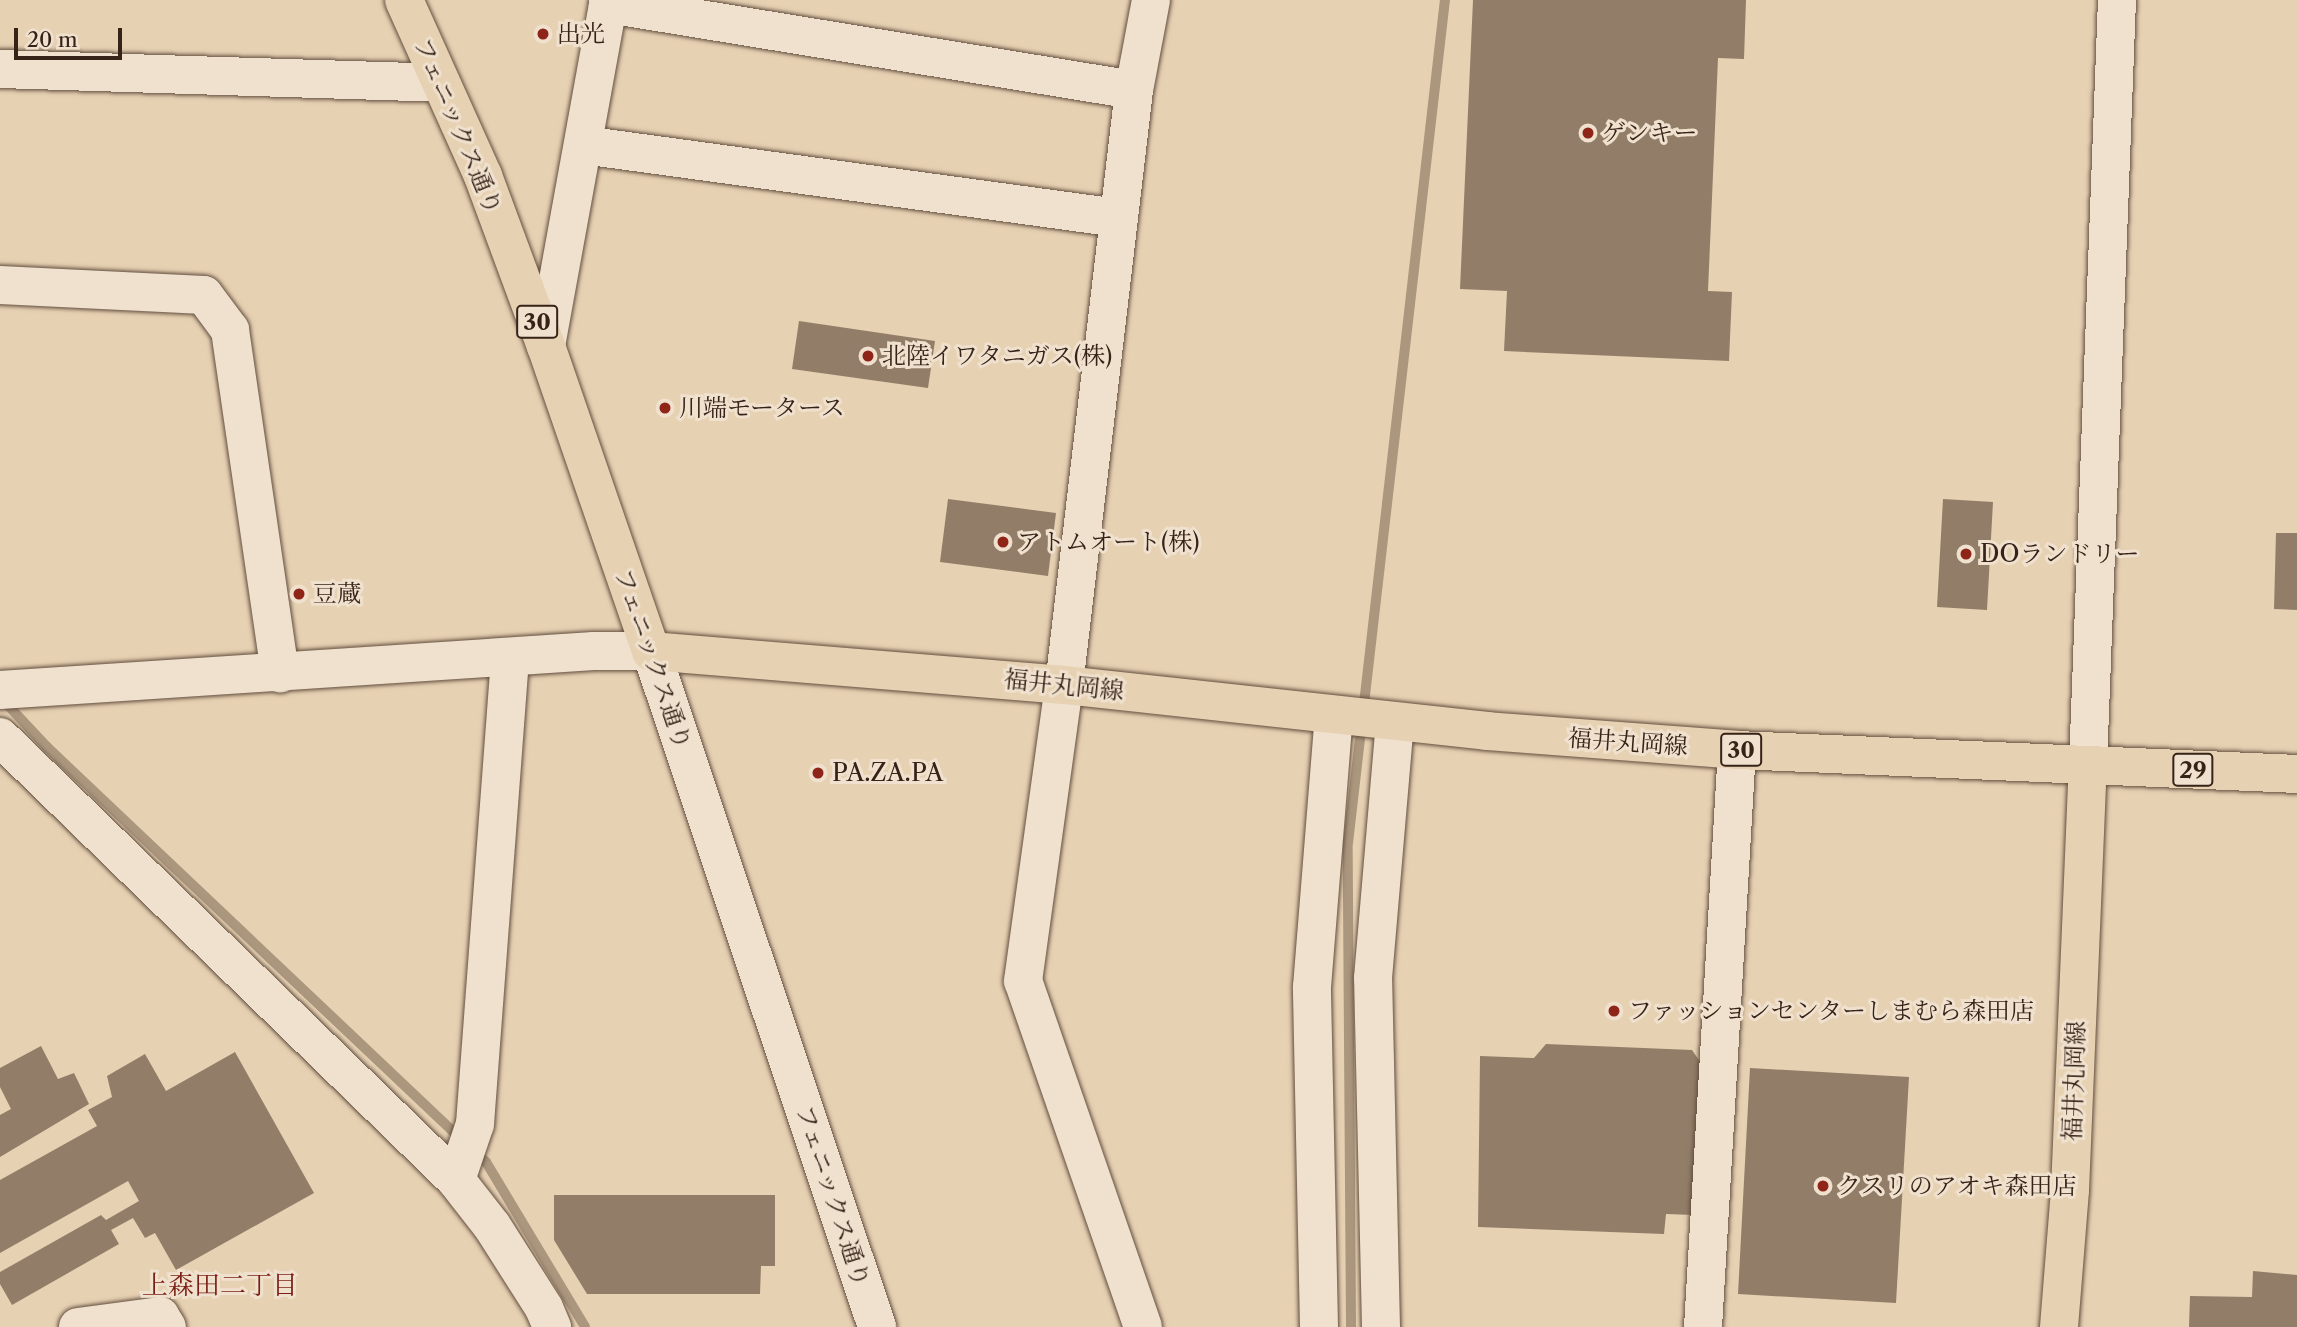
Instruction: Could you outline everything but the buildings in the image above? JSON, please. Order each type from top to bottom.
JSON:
[{"type":"main road","name":"フェニックス通り","points":[[404,0],[483,176],[546,346],[651,651]]},
{"type":"main road","name":"福井丸岡線","points":[[651,651],[1064,685],[1395,722],[1737,750],[2088,765],[2070,1190],[2059,1327]]},
{"type":"main road","name":"29","points":[[2088,765],[2297,774]]},
{"type":"street","points":[[1143,1327],[1023,981],[1064,685],[1134,90],[1151,0]]},
{"type":"street","points":[[2088,765],[2117,0]]},
{"type":"street","points":[[546,346],[609,2],[1134,90]]},
{"type":"street","points":[[0,69],[441,83]]},
{"type":"street","points":[[583,145],[1118,218]]},
{"type":"street","points":[[0,285],[204,295],[230,330],[280,673]]},
{"type":"street","points":[[0,690],[594,651],[651,651]]},
{"type":"street","name":"フェニックス通り","points":[[651,651],[877,1327]]},
{"type":"street","points":[[456,1180],[475,1124],[510,658]]},
{"type":"street","points":[[1319,1327],[1312,986],[1334,715]]},
{"type":"street","points":[[1381,1327],[1373,978],[1395,722]]},
{"type":"street","points":[[0,737],[456,1180],[492,1226],[544,1308],[552,1327]]},
{"type":"street","points":[[1703,1327],[1737,750]]},
{"type":"street","points":[[78,1327],[160,1315],[167,1327]]},
{"type":"waterway","points":[[1351,1327],[1348,843],[1445,0]]},
{"type":"waterway","points":[[3,700],[47,747],[461,1139]]},
{"type":"waterway","points":[[473,1150],[486,1162],[585,1327]]},
{"type":"place","name":"出光","points":[[543,34]]},
{"type":"place","name":"ゲンキー","points":[[1588,133]]},
{"type":"place","name":"北陸イワタニガス(株)","points":[[868,356]]},
{"type":"place","name":"川端モータース","points":[[665,408]]},
{"type":"place","name":"アトムオート(株)","points":[[1003,542]]},
{"type":"place","name":"DOランドリー","points":[[1966,554]]},
{"type":"place","name":"豆蔵","points":[[299,594]]},
{"type":"place","name":"PA.ZA.PA","points":[[818,773]]},
{"type":"place","name":"ファッションセンターしまむら森田店","points":[[1614,1011]]},
{"type":"place","name":"クスリのアオキ森田店","points":[[1823,1186]]},
{"type":"district","name":"上森田二丁目","points":[[220,1286]]}]
